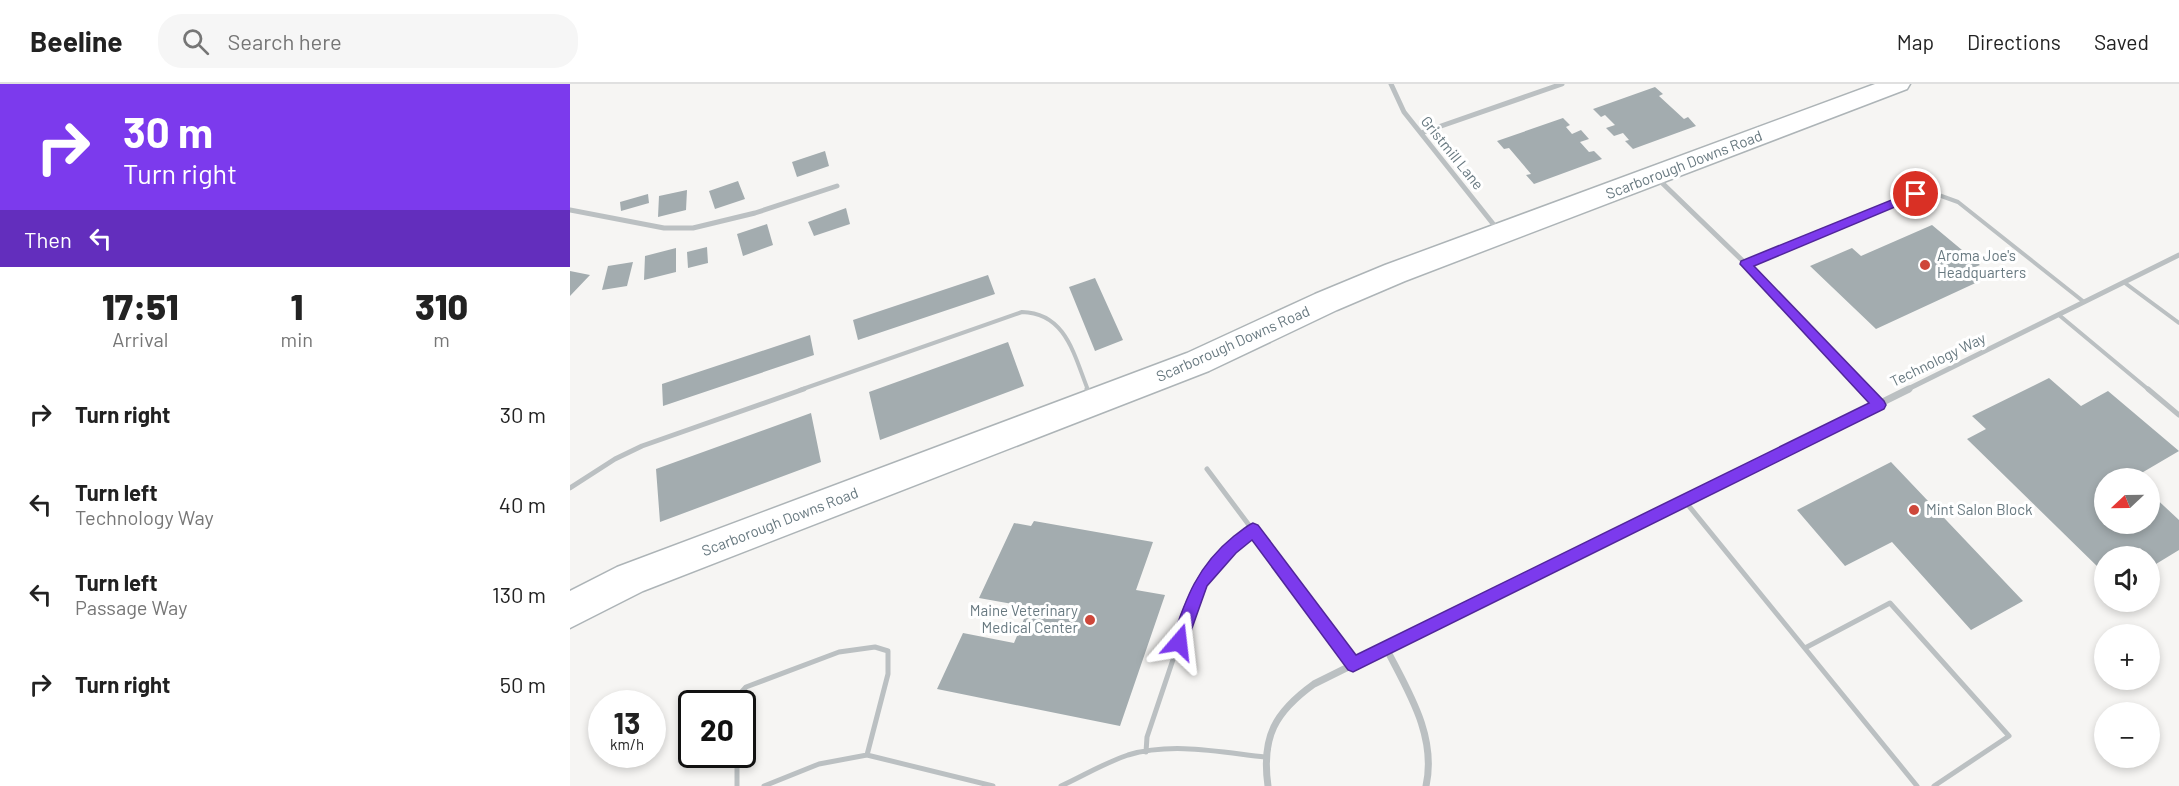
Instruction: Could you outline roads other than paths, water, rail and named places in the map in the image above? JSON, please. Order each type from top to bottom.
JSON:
[{"type":"street","name":"Gristmill Lane","points":[[1391,84],[1404,112],[1500,232]]},
{"type":"street","points":[[1421,133],[1562,84]]},
{"type":"street","name":"Scarborough Downs Road","points":[[573,605],[630,579],[1198,362],[1326,302],[1500,232],[1656,176],[1898,84]]},
{"type":"street","points":[[1656,176],[1746,264],[1879,405]]},
{"type":"street","points":[[570,210],[664,228],[693,228],[755,213],[837,186]]},
{"type":"street","name":"Technology Way","points":[[1268,786],[1264,770],[1265,757],[1267,742],[1276,718],[1293,698],[1314,684],[2179,255]]},
{"type":"street","points":[[1386,648],[1420,721],[1429,749],[1428,779],[1425,786]]},
{"type":"lane","points":[[1746,264],[1908,195],[1933,193],[1947,197],[1967,208],[2084,302]]},
{"type":"lane","points":[[2125,283],[2179,323]]},
{"type":"lane","points":[[570,488],[615,459],[642,446],[1028,311],[1052,320],[1064,333],[1093,402]]},
{"type":"lane","points":[[2060,315],[2179,415]]},
{"type":"lane","points":[[1207,469],[1353,664]]},
{"type":"lane","points":[[1684,500],[1917,786]]},
{"type":"lane","points":[[1146,752],[1147,737],[1194,597],[1213,566],[1253,530]]},
{"type":"lane","points":[[1805,648],[1890,603],[2008,736],[1934,786]]},
{"type":"lane","points":[[743,690],[746,687],[835,654],[864,647],[880,646],[888,651],[888,674],[867,755]]},
{"type":"lane","points":[[1061,786],[1117,759],[1146,752],[1178,749],[1265,757]]},
{"type":"lane","points":[[764,786],[819,764],[867,755],[993,786]]},
{"type":"lane","points":[[737,768],[737,786]]},
{"type":"place","name":"Aroma Joe's Headquarters","points":[[1925,265]]},
{"type":"place","name":"Mint Salon Block","points":[[1914,510]]},
{"type":"place","name":"Maine Veterinary Medical Center","points":[[1090,620]]}]
